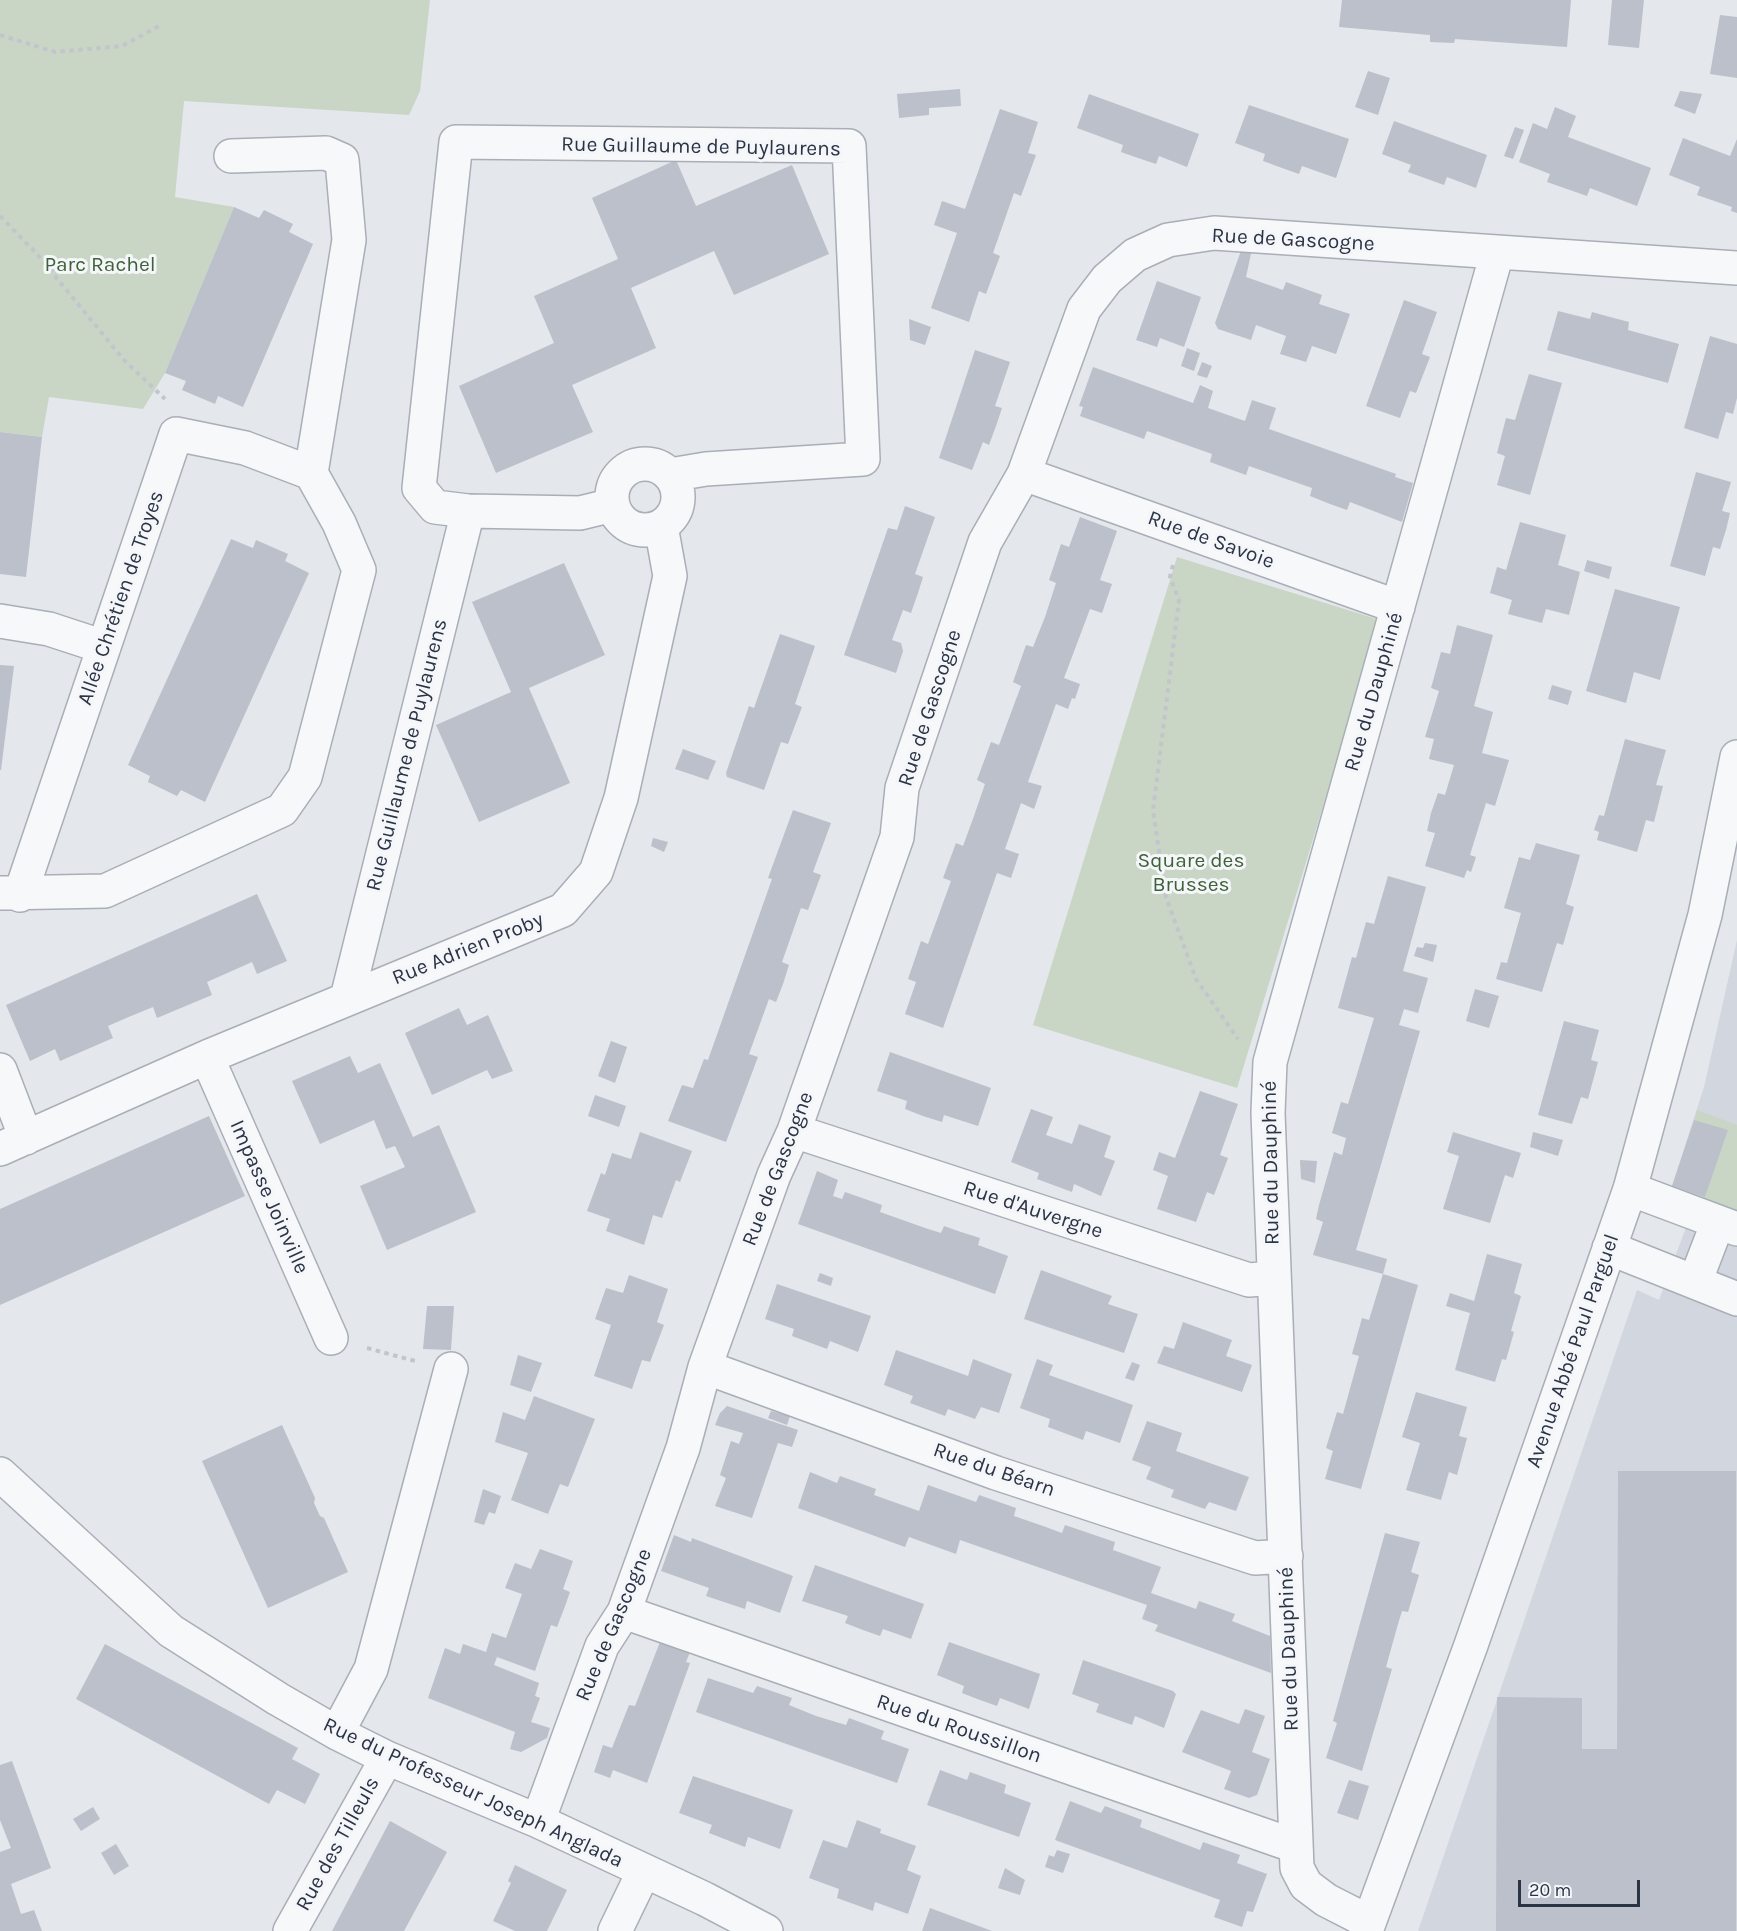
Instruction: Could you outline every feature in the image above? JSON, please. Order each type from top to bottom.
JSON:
[{"type":"street","name":"Rue Guillaume de Puylaurens","points":[[613,505],[579,513],[468,512],[435,507],[419,488],[456,142],[849,147],[862,459],[706,469],[670,475]]},
{"type":"street","points":[[231,156],[326,153],[342,160],[349,240],[310,473]]},
{"type":"street","name":"Rue de Gascogne","points":[[538,1821],[602,1646],[624,1612],[683,1448],[705,1367],[774,1174],[794,1131],[897,837],[902,788],[985,542],[1024,474],[1084,309],[1107,279],[1135,255],[1168,240],[1214,233],[1737,268]]},
{"type":"street","name":"Rue du Dauphiné","points":[[1368,1926],[1306,1885],[1297,1868],[1273,1278],[1268,1113],[1270,1062],[1497,253]]},
{"type":"street","points":[[10,894],[105,891],[282,810],[305,777],[359,570],[339,523],[310,473],[245,448],[176,434]]},
{"type":"street","name":"Allée Chrétien de Troyes","points":[[10,894],[104,647],[176,434]]},
{"type":"street","points":[[651,464],[670,475],[678,493],[678,503],[669,520],[661,526],[641,531],[631,528],[616,515],[611,494],[615,483],[629,468],[651,464]]},
{"type":"street","name":"Rue de Savoie","points":[[1024,474],[1398,607]]},
{"type":"street","name":"Rue Guillaume de Puylaurens","points":[[346,998],[468,512]]},
{"type":"street","name":"Rue Adrien Proby","points":[[13,1143],[346,998],[563,910],[596,872],[621,798],[670,576],[661,526]]},
{"type":"street","points":[[0,621],[49,629],[104,647]]},
{"type":"street","name":"Avenue Abbé Paul Parguel","points":[[1368,1926],[1471,1645],[1630,1189],[1705,915],[1737,757]]},
{"type":"street","name":"Impasse Joinville","points":[[207,1057],[331,1338]]},
{"type":"street","points":[[0,1070],[13,1143]]},
{"type":"street","name":"Rue d'Auvergne","points":[[794,1131],[1249,1280],[1273,1278]]},
{"type":"street","points":[[1630,1189],[1728,1225],[1695,1282]]},
{"type":"street","points":[[1609,1248],[1737,1299]]},
{"type":"street","name":"Rue du Béarn","points":[[705,1367],[996,1473],[1255,1558],[1286,1556]]},
{"type":"street","points":[[338,1733],[371,1669],[451,1369]]},
{"type":"street","name":"Rue du Professeur Joseph Anglada","points":[[0,1474],[171,1631],[219,1664],[338,1733],[387,1758],[538,1821],[766,1931]]},
{"type":"street","name":"Rue du Roussillon","points":[[624,1612],[1295,1846]]},
{"type":"street","name":"Rue des Tilleuls","points":[[290,1931],[387,1758]]},
{"type":"street","points":[[615,1931],[644,1871]]},
{"type":"path","points":[[0,35],[55,52],[122,46],[159,26]]},
{"type":"path","points":[[0,216],[36,253],[124,360],[165,397],[176,434]]},
{"type":"path","points":[[1181,529],[1170,577],[1179,600],[1153,811],[1166,897],[1196,979],[1248,1053],[1270,1062]]},
{"type":"path","points":[[331,1338],[451,1369]]},
{"type":"shaded area","points":[[1737,940],[1737,1931],[1418,1931],[1637,1290],[1659,1300],[1698,1195],[1672,1186],[1704,1087]]},
{"type":"green space","name":"Parc Rachel","points":[[0,0],[430,0],[420,91],[409,115],[184,101],[175,197],[234,207],[165,373],[143,409],[49,397],[42,437],[0,432]]},
{"type":"green space","name":"Square des Brusses","points":[[1177,557],[1380,620],[1237,1088],[1033,1025]]},
{"type":"green space","points":[[1697,1110],[1737,1125],[1737,1219],[1668,1193],[1672,1186],[1705,1197],[1728,1131],[1694,1120]]},
{"type":"building","points":[[1342,0],[1571,0],[1567,47],[1455,39],[1454,43],[1430,42],[1430,35],[1339,27]]},
{"type":"building","points":[[1612,0],[1644,0],[1639,48],[1608,45]]},
{"type":"building","points":[[1720,15],[1737,17],[1737,78],[1710,74]]},
{"type":"building","points":[[1368,71],[1390,78],[1378,115],[1355,107]]},
{"type":"building","points":[[960,89],[961,106],[929,108],[929,115],[899,118],[897,94]]},
{"type":"building","points":[[1680,91],[1702,94],[1695,114],[1674,106]]},
{"type":"building","points":[[1089,94],[1199,134],[1187,167],[1159,156],[1156,164],[1121,152],[1123,145],[1077,128]]},
{"type":"building","points":[[1249,105],[1349,139],[1336,178],[1302,166],[1299,174],[1263,161],[1265,154],[1235,143]]},
{"type":"building","points":[[1555,107],[1576,116],[1568,137],[1651,168],[1637,206],[1590,188],[1587,196],[1547,182],[1550,174],[1519,162],[1533,123],[1547,129]]},
{"type":"building","points":[[1000,109],[1038,122],[1028,153],[1036,155],[1021,196],[1014,193],[993,253],[1000,256],[986,294],[979,291],[969,322],[931,308],[957,233],[934,225],[942,201],[965,209]]},
{"type":"building","points":[[1394,121],[1487,155],[1476,188],[1447,177],[1444,185],[1408,172],[1411,165],[1382,154]]},
{"type":"building","points":[[1515,127],[1524,130],[1513,159],[1504,156]]},
{"type":"building","points":[[1683,138],[1730,156],[1737,139],[1737,213],[1731,211],[1732,207],[1697,195],[1700,187],[1669,175]]},
{"type":"building","points":[[676,160],[696,206],[792,165],[829,254],[734,295],[714,251],[631,288],[656,348],[572,385],[593,432],[496,473],[459,386],[554,343],[534,296],[618,259],[592,198]]},
{"type":"building","points":[[234,207],[259,218],[264,210],[293,224],[289,232],[313,244],[243,407],[218,396],[215,404],[182,390],[186,381],[165,373]]},
{"type":"building","points":[[1242,248],[1252,249],[1246,277],[1283,290],[1286,282],[1322,295],[1319,304],[1350,314],[1336,354],[1312,346],[1306,362],[1280,354],[1286,336],[1256,325],[1251,340],[1218,329],[1215,323]]},
{"type":"building","points":[[1157,281],[1201,297],[1184,347],[1160,338],[1157,347],[1136,340]]},
{"type":"building","points":[[1404,300],[1437,312],[1422,354],[1430,357],[1416,393],[1410,391],[1400,418],[1366,406]]},
{"type":"building","points":[[1558,311],[1590,319],[1592,312],[1629,322],[1628,330],[1679,344],[1668,383],[1547,350]]},
{"type":"building","points":[[909,319],[931,327],[925,345],[910,340]]},
{"type":"building","points":[[1710,336],[1737,344],[1737,398],[1733,414],[1726,412],[1718,439],[1684,428]]},
{"type":"building","points":[[1187,348],[1200,353],[1194,371],[1181,366]]},
{"type":"building","points":[[975,350],[1010,362],[995,406],[1002,408],[996,426],[989,445],[983,442],[972,470],[939,458]]},
{"type":"building","points":[[1202,362],[1212,366],[1207,378],[1197,375]]},
{"type":"building","points":[[1093,367],[1193,403],[1200,385],[1213,391],[1208,408],[1245,421],[1252,400],[1276,408],[1269,429],[1396,474],[1395,477],[1413,483],[1402,522],[1350,502],[1347,510],[1330,504],[1310,496],[1312,488],[1249,466],[1246,475],[1210,462],[1212,454],[1147,431],[1144,439],[1080,416],[1083,407],[1079,406]]},
{"type":"building","points":[[1529,374],[1562,383],[1530,495],[1497,485],[1505,456],[1497,453],[1506,418],[1515,420]]},
{"type":"building","points":[[0,432],[42,437],[26,577],[0,574]]},
{"type":"building","points":[[1696,472],[1731,482],[1722,511],[1730,513],[1726,530],[1720,549],[1713,547],[1705,576],[1670,566]]},
{"type":"building","points":[[905,506],[935,517],[915,574],[923,577],[918,593],[911,613],[903,610],[892,640],[901,643],[903,651],[896,673],[844,655],[888,528],[897,530]]},
{"type":"building","points":[[1080,517],[1117,531],[1100,580],[1112,584],[1102,613],[1090,609],[1064,678],[1080,684],[1075,699],[1072,698],[1068,709],[1056,704],[1028,782],[1042,786],[1034,809],[1021,803],[1005,849],[1019,854],[1011,878],[997,873],[943,1028],[905,1014],[916,982],[908,979],[921,941],[928,944],[951,881],[943,878],[956,843],[963,846],[974,816],[985,784],[977,780],[991,742],[999,745],[1021,686],[1013,682],[1026,645],[1033,647],[1045,617],[1056,583],[1049,580],[1061,544],[1069,547]]},
{"type":"building","points":[[1520,522],[1566,535],[1558,565],[1580,572],[1569,615],[1546,609],[1542,623],[1508,614],[1512,600],[1490,593],[1497,567],[1506,570]]},
{"type":"building","points":[[231,539],[253,548],[256,540],[288,554],[285,561],[309,573],[205,802],[181,790],[177,796],[148,782],[150,776],[128,765]]},
{"type":"building","points":[[1587,560],[1612,567],[1609,579],[1584,571]]},
{"type":"building","points":[[564,563],[605,655],[529,688],[570,783],[479,822],[436,725],[511,692],[472,602]]},
{"type":"building","points":[[1615,589],[1680,607],[1660,680],[1634,672],[1626,703],[1586,691]]},
{"type":"building","points":[[1457,625],[1493,635],[1474,706],[1493,712],[1482,753],[1509,760],[1495,806],[1486,803],[1470,855],[1476,857],[1471,872],[1467,870],[1464,878],[1425,866],[1435,833],[1427,831],[1431,813],[1438,793],[1445,795],[1454,765],[1429,759],[1434,739],[1425,737],[1439,691],[1431,688],[1441,652],[1450,654]]},
{"type":"building","points":[[780,634],[815,646],[795,704],[802,707],[788,744],[781,742],[764,790],[727,777],[726,773],[749,706],[754,708]]},
{"type":"building","points":[[0,665],[14,666],[1,770],[0,770]]},
{"type":"building","points":[[1552,685],[1572,691],[1568,705],[1548,699]]},
{"type":"building","points":[[1625,739],[1666,750],[1656,785],[1663,786],[1654,822],[1646,820],[1637,852],[1597,840],[1599,832],[1594,830],[1599,815],[1604,816]]},
{"type":"building","points":[[683,749],[716,761],[708,780],[675,769]]},
{"type":"building","points":[[793,810],[831,823],[813,872],[821,875],[808,910],[801,908],[782,962],[789,965],[783,984],[776,1002],[769,999],[749,1054],[758,1057],[726,1142],[668,1121],[682,1085],[693,1088],[704,1059],[708,1060],[772,879],[768,878]]},
{"type":"building","points":[[653,838],[668,842],[664,852],[651,846]]},
{"type":"building","points":[[1536,843],[1580,855],[1566,904],[1574,907],[1563,945],[1557,943],[1542,992],[1496,979],[1501,962],[1507,963],[1521,913],[1504,908],[1519,857],[1530,860]]},
{"type":"building","points":[[1388,876],[1426,887],[1403,971],[1428,978],[1418,1013],[1404,1009],[1399,1025],[1420,1031],[1356,1250],[1387,1259],[1383,1274],[1313,1255],[1323,1222],[1316,1219],[1319,1205],[1334,1152],[1342,1155],[1346,1138],[1332,1133],[1341,1102],[1348,1104],[1374,1018],[1338,1008],[1352,957],[1356,958],[1366,922],[1374,924]]},
{"type":"building","points":[[257,894],[287,961],[257,974],[252,962],[207,982],[212,995],[157,1018],[153,1007],[131,1016],[108,1026],[113,1038],[60,1061],[55,1049],[30,1061],[6,1005]]},
{"type":"building","points":[[1425,943],[1437,945],[1433,962],[1414,956],[1417,947],[1423,948]]},
{"type":"building","points":[[1475,989],[1499,996],[1489,1028],[1466,1021]]},
{"type":"building","points":[[459,1008],[467,1025],[488,1015],[513,1071],[492,1079],[487,1070],[432,1095],[405,1033]]},
{"type":"building","points":[[1564,1021],[1599,1030],[1591,1060],[1598,1062],[1588,1099],[1581,1097],[1572,1124],[1538,1115]]},
{"type":"building","points":[[611,1041],[627,1047],[615,1083],[598,1076]]},
{"type":"building","points":[[890,1052],[991,1088],[978,1126],[944,1115],[942,1122],[923,1116],[905,1109],[907,1101],[877,1091]]},
{"type":"building","points":[[350,1056],[358,1073],[380,1063],[413,1137],[439,1125],[476,1212],[387,1250],[360,1186],[405,1167],[395,1146],[386,1149],[374,1120],[320,1144],[292,1081]]},
{"type":"building","points":[[1200,1091],[1238,1104],[1220,1155],[1228,1158],[1214,1195],[1207,1192],[1196,1222],[1157,1209],[1168,1176],[1153,1170],[1159,1152],[1175,1158]]},
{"type":"building","points":[[595,1095],[626,1106],[619,1127],[588,1116]]},
{"type":"building","points":[[1031,1109],[1053,1117],[1046,1135],[1072,1144],[1079,1124],[1111,1136],[1104,1157],[1115,1161],[1101,1196],[1074,1184],[1072,1192],[1037,1179],[1039,1173],[1011,1162]]},
{"type":"building","points":[[209,1116],[245,1196],[0,1305],[0,1209]]},
{"type":"building","points":[[1694,1120],[1728,1130],[1705,1197],[1672,1186]]},
{"type":"building","points":[[640,1132],[692,1151],[680,1182],[676,1180],[662,1218],[653,1215],[644,1245],[606,1231],[610,1219],[587,1211],[601,1173],[605,1175],[612,1153],[631,1159]]},
{"type":"building","points":[[1453,1132],[1521,1153],[1513,1178],[1505,1175],[1490,1223],[1443,1209],[1459,1156],[1447,1152]]},
{"type":"building","points":[[1533,1132],[1563,1140],[1558,1156],[1530,1147]]},
{"type":"building","points":[[1300,1160],[1317,1161],[1315,1183],[1301,1179]]},
{"type":"building","points":[[817,1171],[838,1180],[833,1196],[842,1199],[845,1192],[882,1205],[880,1212],[928,1229],[941,1233],[944,1226],[980,1238],[978,1245],[1008,1256],[995,1294],[798,1224]]},
{"type":"building","points":[[1487,1254],[1522,1264],[1514,1293],[1521,1296],[1511,1331],[1514,1332],[1506,1360],[1502,1359],[1495,1382],[1455,1370],[1470,1313],[1446,1306],[1450,1293],[1474,1301]]},
{"type":"building","points":[[1041,1270],[1112,1296],[1108,1304],[1138,1314],[1124,1353],[1024,1319]]},
{"type":"building","points":[[820,1273],[833,1278],[831,1286],[817,1281]]},
{"type":"building","points":[[1383,1274],[1418,1285],[1361,1489],[1325,1479],[1333,1451],[1326,1448],[1337,1412],[1343,1414],[1359,1356],[1352,1354],[1362,1318],[1369,1320]]},
{"type":"building","points":[[629,1275],[668,1289],[657,1322],[664,1325],[650,1362],[642,1360],[632,1389],[594,1376],[611,1325],[595,1319],[606,1288],[623,1293]]},
{"type":"building","points":[[777,1284],[871,1316],[858,1352],[830,1341],[827,1349],[792,1336],[794,1329],[765,1319]]},
{"type":"building","points":[[427,1306],[454,1306],[451,1350],[423,1349]]},
{"type":"building","points":[[1183,1322],[1232,1340],[1226,1356],[1252,1365],[1242,1392],[1157,1363],[1164,1346],[1174,1349]]},
{"type":"building","points":[[896,1350],[968,1376],[973,1359],[1012,1374],[999,1413],[981,1407],[975,1419],[948,1409],[945,1416],[910,1403],[913,1396],[884,1385]]},
{"type":"building","points":[[518,1355],[542,1363],[531,1392],[510,1385]]},
{"type":"building","points":[[1037,1359],[1053,1365],[1049,1375],[1133,1405],[1120,1443],[1086,1431],[1083,1440],[1048,1427],[1050,1419],[1020,1408]]},
{"type":"building","points":[[1132,1362],[1140,1365],[1134,1381],[1125,1378]]},
{"type":"building","points":[[1416,1392],[1467,1407],[1459,1436],[1467,1438],[1457,1475],[1449,1472],[1441,1500],[1406,1490],[1420,1443],[1402,1437]]},
{"type":"building","points":[[534,1396],[595,1419],[568,1487],[560,1484],[548,1514],[511,1500],[528,1453],[495,1442],[503,1412],[525,1420]]},
{"type":"building","points":[[727,1406],[798,1430],[792,1447],[778,1443],[752,1518],[715,1506],[726,1478],[720,1475],[731,1441],[739,1444],[743,1433],[715,1425],[720,1413]]},
{"type":"building","points":[[771,1411],[790,1416],[787,1425],[768,1418]]},
{"type":"building","points":[[1147,1421],[1182,1433],[1176,1451],[1249,1477],[1236,1511],[1209,1502],[1205,1509],[1171,1497],[1174,1490],[1146,1479],[1151,1467],[1132,1460]]},
{"type":"building","points":[[282,1425],[315,1498],[314,1503],[320,1516],[324,1518],[348,1572],[268,1608],[202,1461]]},
{"type":"building","points":[[1618,1471],[1736,1471],[1736,1931],[1496,1931],[1497,1697],[1582,1698],[1582,1749],[1617,1749]]},
{"type":"building","points":[[810,1472],[837,1483],[840,1476],[876,1489],[874,1495],[919,1511],[928,1485],[976,1502],[979,1495],[1016,1508],[1014,1516],[1062,1533],[1065,1525],[1115,1542],[1113,1550],[1161,1567],[1151,1593],[1196,1609],[1199,1601],[1235,1614],[1232,1621],[1270,1636],[1271,1673],[1155,1631],[1158,1625],[1142,1619],[1147,1605],[960,1540],[956,1554],[909,1537],[905,1547],[798,1508]]},
{"type":"building","points":[[483,1489],[501,1496],[495,1514],[489,1512],[484,1525],[474,1522]]},
{"type":"building","points":[[1385,1533],[1420,1542],[1411,1572],[1419,1575],[1408,1612],[1402,1611],[1398,1624],[1386,1667],[1392,1669],[1362,1771],[1326,1758],[1337,1723],[1333,1721]]},
{"type":"building","points":[[674,1535],[691,1542],[692,1538],[793,1576],[780,1613],[747,1601],[745,1609],[706,1596],[709,1588],[661,1571]]},
{"type":"building","points":[[540,1549],[573,1561],[563,1589],[570,1592],[557,1627],[551,1625],[535,1671],[497,1657],[494,1665],[539,1683],[535,1696],[540,1698],[531,1722],[550,1728],[547,1738],[521,1752],[510,1749],[515,1732],[428,1698],[445,1648],[460,1654],[463,1644],[486,1652],[492,1633],[506,1638],[522,1594],[505,1588],[515,1563],[531,1569]]},
{"type":"building","points":[[815,1565],[924,1604],[911,1639],[883,1629],[880,1636],[845,1623],[848,1616],[802,1601]]},
{"type":"building","points":[[660,1642],[690,1652],[686,1662],[690,1663],[647,1783],[613,1770],[610,1778],[594,1772],[603,1745],[612,1748],[629,1705],[635,1706]]},
{"type":"building","points":[[949,1642],[1040,1674],[1029,1709],[1000,1698],[997,1706],[980,1700],[962,1693],[964,1686],[937,1675]]},
{"type":"building","points":[[105,1644],[298,1748],[292,1759],[320,1774],[305,1804],[277,1790],[269,1804],[76,1699]]},
{"type":"building","points":[[1083,1660],[1173,1691],[1176,1694],[1164,1728],[1135,1716],[1132,1725],[1096,1712],[1099,1704],[1072,1694]]},
{"type":"building","points":[[708,1678],[753,1693],[757,1686],[792,1698],[789,1705],[816,1716],[846,1725],[849,1718],[884,1731],[881,1739],[909,1749],[897,1783],[696,1712]]},
{"type":"building","points":[[1245,1709],[1265,1716],[1252,1752],[1270,1759],[1257,1795],[1249,1798],[1224,1789],[1231,1771],[1182,1752],[1201,1710],[1239,1724]]},
{"type":"building","points":[[12,1761],[51,1868],[11,1884],[21,1914],[34,1910],[42,1931],[0,1931],[0,1852],[11,1848],[0,1820],[0,1765]]},
{"type":"building","points":[[940,1770],[967,1780],[970,1772],[1006,1785],[1004,1793],[1031,1803],[1019,1837],[927,1805]]},
{"type":"building","points":[[693,1776],[793,1810],[780,1849],[748,1837],[745,1847],[709,1833],[712,1825],[679,1813]]},
{"type":"building","points":[[1349,1780],[1369,1786],[1358,1820],[1337,1813]]},
{"type":"building","points":[[1070,1801],[1101,1813],[1105,1806],[1142,1820],[1140,1827],[1200,1850],[1203,1842],[1240,1855],[1237,1863],[1267,1874],[1253,1912],[1247,1911],[1242,1927],[1214,1917],[1220,1900],[1055,1840]]},
{"type":"building","points":[[93,1807],[100,1819],[81,1831],[73,1819]]},
{"type":"building","points":[[857,1820],[881,1829],[880,1833],[916,1846],[907,1870],[921,1876],[908,1914],[875,1902],[873,1911],[837,1898],[839,1889],[809,1878],[823,1840],[847,1848]]},
{"type":"building","points":[[390,1821],[447,1852],[404,1931],[332,1931]]},
{"type":"building","points":[[116,1844],[129,1866],[114,1875],[101,1853]]},
{"type":"building","points":[[1057,1850],[1070,1854],[1063,1873],[1045,1867],[1049,1855],[1054,1857]]},
{"type":"building","points":[[515,1865],[567,1890],[547,1931],[515,1931],[493,1921],[511,1883],[508,1881]]},
{"type":"building","points":[[1005,1868],[1025,1880],[1020,1895],[998,1888]]},
{"type":"building","points":[[930,1908],[992,1931],[922,1931]]}]
